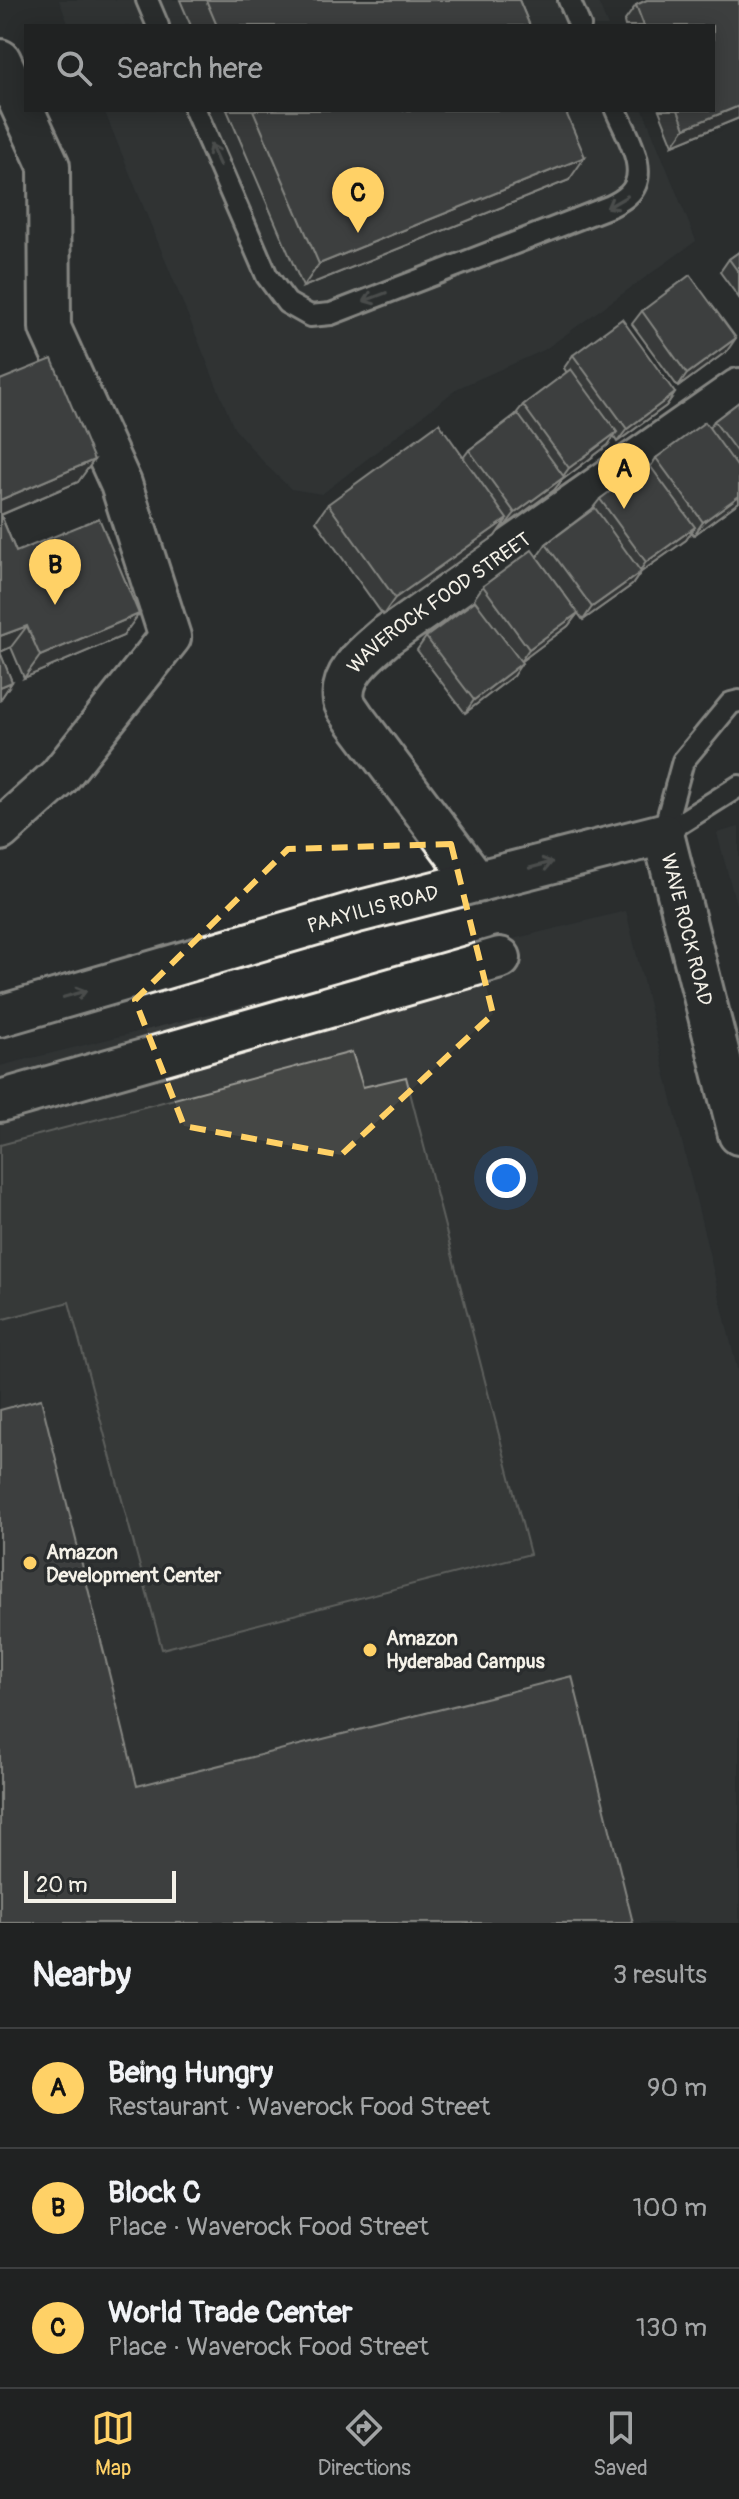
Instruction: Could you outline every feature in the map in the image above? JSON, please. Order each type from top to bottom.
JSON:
[{"type":"street","points":[[0,60],[24,112]]},
{"type":"street","points":[[0,830],[59,777],[170,637],[121,484],[50,328],[49,166],[24,112]]},
{"type":"street","name":"WAVEROCK FOOD STREET","points":[[477,882],[354,718],[344,702],[346,681],[362,657],[386,636],[739,389]]},
{"type":"street","name":"PAAYILIS ROAD","points":[[0,1016],[357,912],[663,834]]},
{"type":"street","name":"WAVE ROCK ROAD","points":[[663,834],[739,1134]]},
{"type":"street","points":[[0,1101],[500,958]]},
{"type":"lane","points":[[147,0],[157,24]]},
{"type":"lane","points":[[569,0],[579,24]]},
{"type":"lane","points":[[196,112],[267,276],[287,303],[310,316],[331,314],[611,206],[630,194],[639,176],[636,158],[617,112]]},
{"type":"lane","name":"WAVE ROCK ROAD","points":[[663,834],[683,761],[731,703],[739,701]]},
{"type":"lane","name":"PAAYILIS ROAD","points":[[663,834],[739,786]]},
{"type":"highlighted area","points":[[451,844],[493,1014],[341,1155],[184,1126],[135,1000],[288,849]]},
{"type":"shaded area","points":[[59,0],[597,0],[607,24],[68,24]]},
{"type":"shaded area","points":[[105,112],[644,112],[696,241],[544,350],[458,388],[322,494],[291,489],[234,428]]},
{"type":"shaded area","points":[[739,827],[739,915],[717,833]]},
{"type":"shaded area","name":"Amazon Hyderabad Campus","points":[[626,911],[739,1377],[739,1923],[0,1923],[0,1066]]},
{"type":"shaded area","points":[[352,1052],[363,1087],[406,1077],[530,1554],[162,1649],[69,1302],[0,1320],[0,1145]]},
{"type":"building","points":[[206,0],[519,0],[529,24],[216,24]]},
{"type":"building","points":[[647,0],[739,0],[739,106],[685,128],[679,112],[715,112],[715,24],[643,24],[636,5]]},
{"type":"building","points":[[254,112],[566,112],[585,157],[319,264]]},
{"type":"building","points":[[739,252],[739,273],[729,259]]},
{"type":"building","points":[[690,275],[736,338],[687,374],[642,311]]},
{"type":"building","points":[[622,319],[675,393],[627,429],[573,355]]},
{"type":"building","points":[[52,359],[94,460],[0,500],[0,380]]},
{"type":"building","points":[[571,369],[617,432],[569,468],[523,405]]},
{"type":"building","points":[[739,402],[739,455],[714,421]]},
{"type":"building","points":[[518,414],[564,477],[515,513],[469,450]]},
{"type":"building","points":[[705,422],[739,469],[739,496],[703,522],[656,458]]},
{"type":"building","points":[[439,423],[507,519],[395,598],[328,504]]},
{"type":"building","points":[[648,463],[695,527],[646,562],[600,499]]},
{"type":"building","points":[[595,508],[641,572],[592,607],[546,544]]},
{"type":"building","points":[[0,513],[16,552],[99,518],[139,614],[40,656],[27,626],[0,636]]},
{"type":"building","points":[[532,550],[578,613],[529,649],[483,586]]},
{"type":"building","points":[[475,601],[522,663],[474,700],[426,637]]},
{"type":"building","points":[[0,652],[12,682],[0,687]]},
{"type":"building","name":"Amazon Development Center","points":[[41,1399],[137,1786],[572,1676],[633,1923],[0,1923],[0,1410]]},
{"type":"place","name":"World Trade Center","points":[[358,233]]},
{"type":"place","name":"Being Hungry","points":[[624,509]]},
{"type":"place","name":"Block C","points":[[55,605]]},
{"type":"place","name":"Amazon Development Center","points":[[30,1563]]},
{"type":"place","name":"Amazon Hyderabad Campus","points":[[370,1650]]}]
